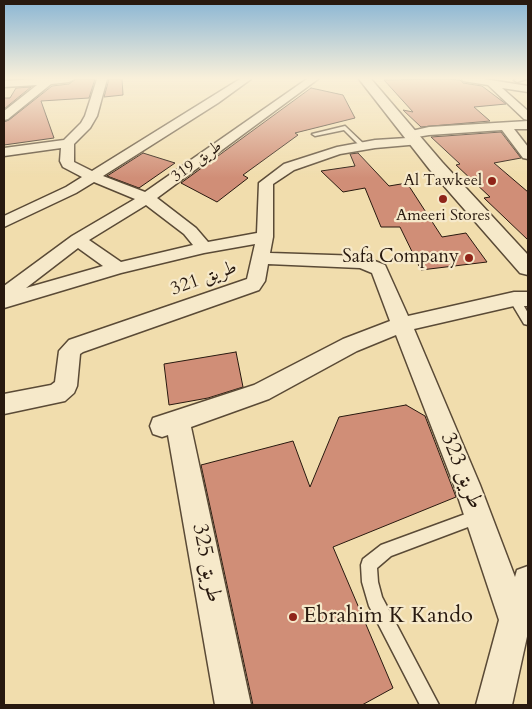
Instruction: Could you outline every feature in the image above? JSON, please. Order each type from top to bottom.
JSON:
[{"type":"street","points":[[4,152],[68,143],[86,126],[92,112]]},
{"type":"street","points":[[4,222],[47,203],[196,112]]},
{"type":"street","name":"طريق 319","points":[[4,295],[78,240],[147,198],[267,112]]},
{"type":"street","points":[[392,112],[436,166],[528,268]]},
{"type":"street","name":"طريق 321","points":[[4,404],[57,394],[62,390],[66,386],[70,351],[76,346],[245,290],[256,281],[265,237],[266,184],[289,167],[337,151],[414,138],[428,131],[528,125]]},
{"type":"street","points":[[505,126],[528,155]]},
{"type":"street","points":[[68,143],[68,164],[91,176],[147,198],[190,231],[204,248]]},
{"type":"street","points":[[4,301],[118,268],[204,248],[265,237]]},
{"type":"street","points":[[78,240],[118,268]]},
{"type":"street","name":"طريق 323","points":[[261,258],[362,262],[379,269],[478,516],[515,620]]},
{"type":"street","points":[[401,325],[521,299]]},
{"type":"street","name":"طريق 325","points":[[233,705],[170,424],[261,392],[350,345],[401,325]]},
{"type":"street","points":[[494,705],[515,620],[528,581]]},
{"type":"lane","points":[[315,134],[345,128],[363,146]]},
{"type":"lane","points":[[521,299],[528,321]]},
{"type":"lane","points":[[430,705],[375,600],[370,582],[370,564],[386,550],[478,516]]},
{"type":"building","points":[[19,112],[45,112],[54,138],[4,145],[4,122]]},
{"type":"building","points":[[278,112],[352,112],[355,118],[295,133],[298,135],[243,175],[248,178],[217,202],[181,183]]},
{"type":"building","points":[[405,112],[480,112],[490,121],[421,127]]},
{"type":"building","points":[[501,132],[521,158],[494,163],[528,192],[528,240],[484,198],[490,197],[456,165],[460,164],[431,137]]},
{"type":"building","points":[[143,153],[175,163],[139,188],[107,176]]},
{"type":"building","points":[[358,153],[389,186],[407,183],[442,237],[466,233],[487,262],[421,270],[400,227],[381,227],[365,188],[343,192],[321,171],[355,166],[350,154]]},
{"type":"building","points":[[236,352],[243,387],[208,398],[169,405],[164,364]]},
{"type":"building","name":"Ebrahim K Kando","points":[[406,405],[425,416],[456,497],[333,547],[393,688],[362,705],[253,705],[201,465],[293,441],[310,487],[339,417]]},
{"type":"place","name":"Al Tawkeel","points":[[492,181]]},
{"type":"place","name":"Ameeri Stores","points":[[443,199]]},
{"type":"place","name":"Safa Company","points":[[469,258]]},
{"type":"place","name":"Ebrahim K Kando","points":[[293,617]]}]
